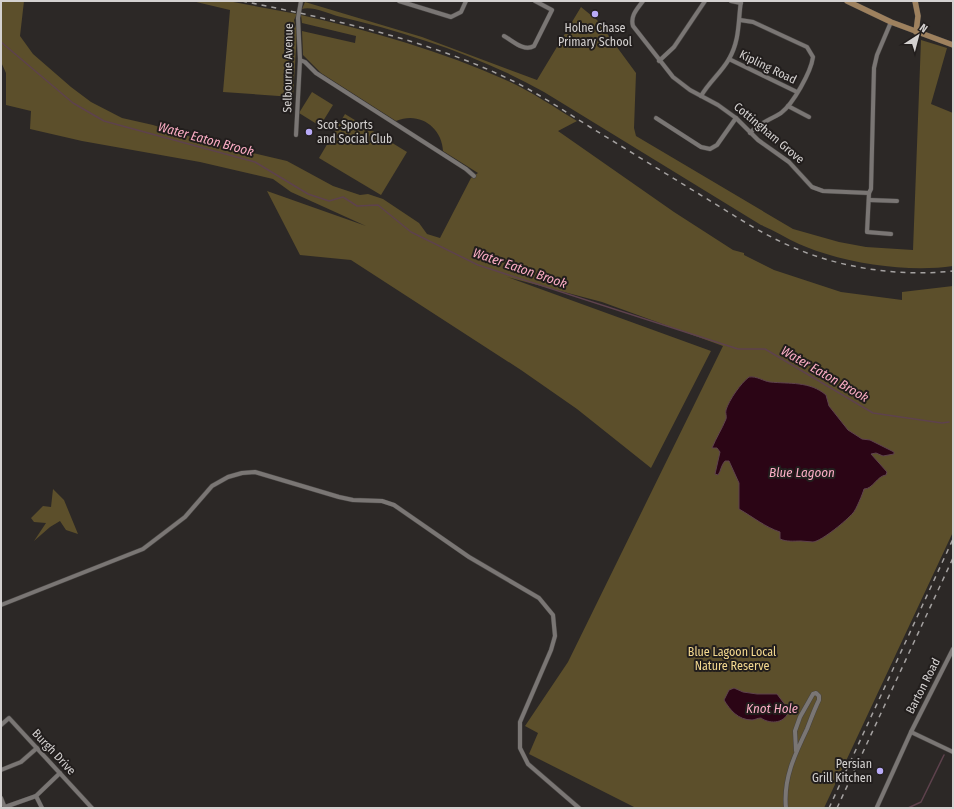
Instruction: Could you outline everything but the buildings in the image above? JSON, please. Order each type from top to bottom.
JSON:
[{"type":"main road","points":[[915,1],[918,16],[916,32]]},
{"type":"main road","points":[[851,2],[891,22],[953,45]]},
{"type":"street","name":"Selbourne Avenue","points":[[296,135],[300,60],[298,20],[300,1]]},
{"type":"street","points":[[399,1],[451,17],[461,12],[466,1]]},
{"type":"street","points":[[504,36],[523,47],[526,48],[534,46],[552,10],[535,1]]},
{"type":"street","name":"Cottingham Grove","points":[[643,1],[631,21],[633,26],[659,61],[681,84],[718,105],[736,118],[750,133],[789,162],[812,187],[823,191],[869,193]]},
{"type":"street","points":[[659,61],[674,47],[705,1]]},
{"type":"street","points":[[701,96],[706,86],[729,59],[737,41],[741,2],[731,1]]},
{"type":"street","points":[[740,20],[753,22],[810,50],[813,57],[813,61],[788,106],[782,112],[759,124],[750,133]]},
{"type":"street","points":[[891,22],[877,55],[874,68],[871,189],[869,193],[867,232],[891,234]]},
{"type":"street","name":"Kipling Road","points":[[729,59],[797,92]]},
{"type":"street","points":[[300,60],[305,62],[316,73],[466,169],[474,176]]},
{"type":"street","points":[[788,106],[809,117]]},
{"type":"street","points":[[656,118],[701,147],[710,149],[717,144],[736,118]]},
{"type":"street","points":[[869,200],[897,201]]},
{"type":"street","points":[[1,605],[143,549],[185,517],[212,486],[228,477],[242,473],[255,472],[353,500],[382,502],[394,505],[469,557],[540,598],[551,611],[555,624],[551,650],[520,722],[520,748],[528,764],[579,808]]},
{"type":"street","name":"Barton Road","points":[[876,807],[911,732],[953,649]]},
{"type":"street","points":[[786,808],[786,789],[796,751],[819,700],[819,696],[816,693],[812,694],[800,717],[795,731],[796,751]]},
{"type":"street","name":"Burgh Drive","points":[[1,725],[9,718],[91,808]]},
{"type":"street","name":"Barton Road","points":[[911,732],[953,752]]},
{"type":"street","points":[[1,770],[21,762],[37,748]]},
{"type":"street","points":[[1,798],[5,807],[36,796],[60,774]]},
{"type":"street","points":[[36,796],[42,808]]},
{"type":"green space","name":"Blue Lagoon Local Nature Reserve","points":[[1,1],[24,1],[20,36],[33,54],[91,102],[122,118],[153,125],[207,142],[287,161],[333,186],[360,195],[368,194],[383,199],[419,223],[427,234],[440,238],[471,178],[478,173],[443,151],[442,142],[434,128],[428,123],[413,118],[405,118],[396,121],[321,73],[303,55],[302,31],[355,43],[356,36],[302,23],[301,15],[380,35],[432,51],[483,70],[526,90],[577,121],[558,131],[674,212],[733,250],[744,253],[744,255],[774,270],[841,292],[902,300],[902,292],[953,286],[953,532],[824,808],[636,808],[529,754],[538,733],[525,726],[568,662],[723,346],[602,302],[507,277],[711,351],[651,468],[577,409],[521,370],[351,260],[300,255],[267,191],[366,226],[291,192],[273,179],[200,162],[82,141],[30,129],[31,111],[6,105],[6,73],[1,62]]},
{"type":"green space","points":[[192,1],[228,1],[297,14],[294,20],[297,32],[293,97],[223,92],[230,10]]},
{"type":"green space","points":[[305,2],[422,37],[537,80],[581,7],[597,20],[636,73],[634,128],[636,136],[793,229],[839,242],[866,247],[913,250],[921,40],[947,48],[931,104],[953,113],[953,266],[916,268],[875,265],[816,251],[761,225],[544,92],[520,79],[495,67],[417,38],[320,10],[310,8],[302,9]]},
{"type":"green space","points":[[312,92],[333,105],[320,126],[299,113]]},
{"type":"green space","points":[[345,114],[407,152],[381,195],[319,158]]},
{"type":"green space","points":[[53,489],[64,500],[78,534],[66,530],[60,521],[50,527],[34,541],[46,523],[34,522],[31,518],[43,506],[51,507]]},
{"type":"water","name":"Blue Lagoon","points":[[749,377],[755,377],[770,382],[792,383],[813,387],[826,395],[829,406],[848,430],[862,439],[870,440],[894,452],[894,454],[883,456],[876,453],[871,454],[887,472],[886,475],[870,487],[864,489],[858,505],[853,513],[834,530],[817,541],[785,541],[780,539],[780,532],[764,525],[739,509],[739,483],[729,461],[725,461],[718,475],[715,474],[720,452],[717,448],[712,448],[726,419],[726,411],[732,397]]},
{"type":"water","name":"Knot Hole","points":[[734,688],[743,692],[757,694],[777,694],[789,710],[785,718],[778,722],[769,722],[761,718],[747,720],[735,714],[724,700],[729,690]]},
{"type":"waterway","name":"Water Eaton Brook","points":[[1,42],[73,103],[104,121],[255,162],[308,194],[329,201],[343,197],[357,206],[378,205],[411,232],[478,265],[738,349],[765,349],[873,413],[942,423],[949,422]]},
{"type":"waterway","name":"Water Eaton Brook","points":[[908,808],[921,802],[944,755]]},
{"type":"railway","points":[[242,1],[382,33],[417,43],[484,68],[517,83],[545,99],[755,228],[809,254],[849,265],[891,272],[933,273],[953,271]]},
{"type":"railway","points":[[829,808],[953,539]]},
{"type":"railway","points":[[837,808],[953,558]]},
{"type":"place","name":"Holne Chase Primary School","points":[[595,14]]},
{"type":"place","name":"Scot Sports and Social Club","points":[[309,132]]},
{"type":"place","name":"Persian Grill Kitchen","points":[[880,771]]}]
